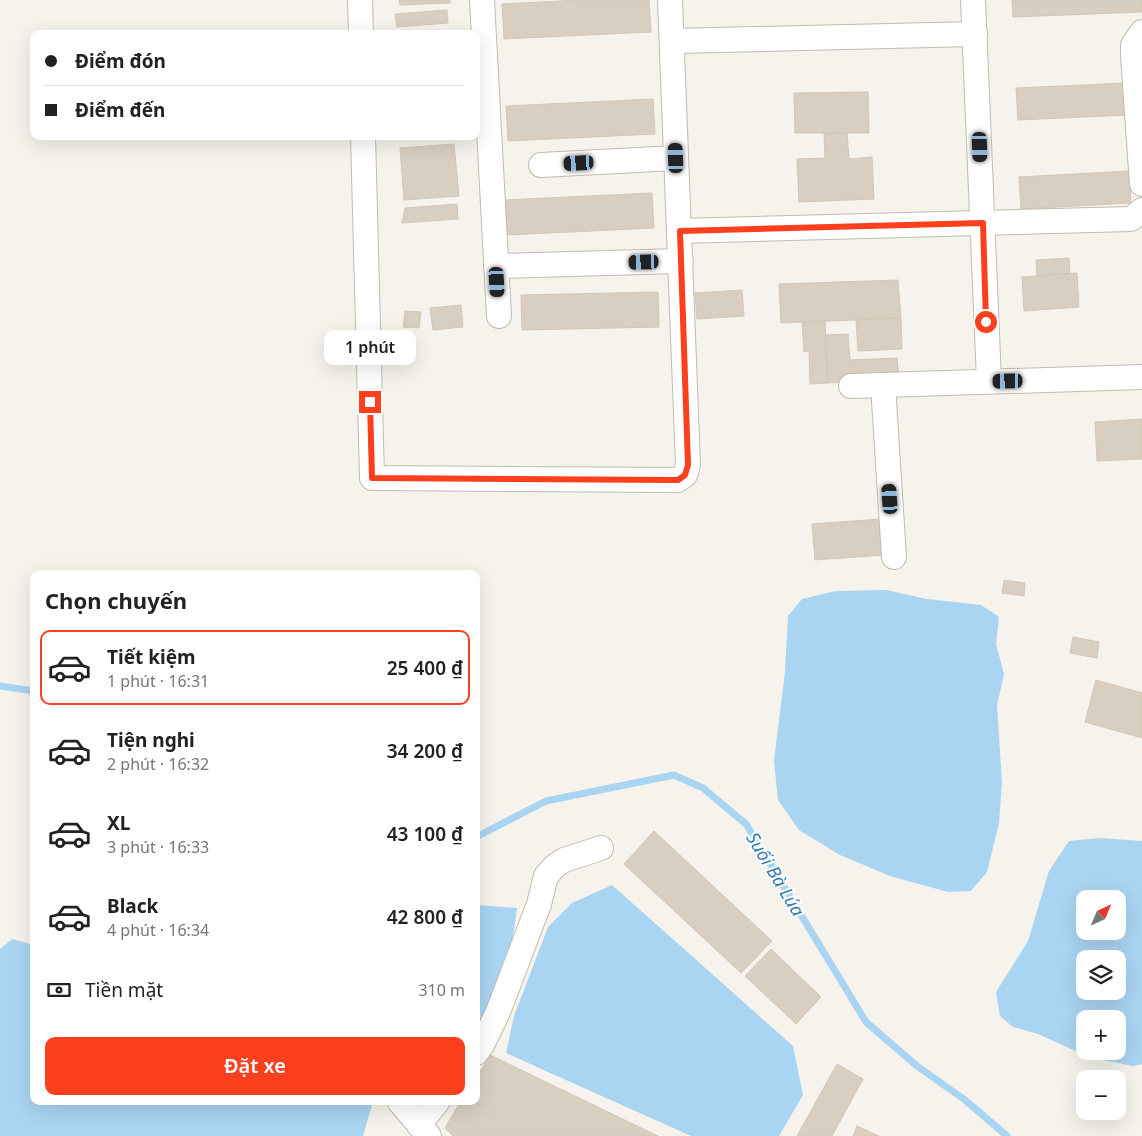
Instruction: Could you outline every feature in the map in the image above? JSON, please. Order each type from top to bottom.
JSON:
[{"type":"street","points":[[360,0],[360,30]]},
{"type":"street","points":[[482,0],[499,316]]},
{"type":"street","points":[[363,140],[372,478],[678,480],[685,475],[688,465],[670,0]]},
{"type":"street","points":[[973,0],[989,381]]},
{"type":"street","points":[[1142,32],[1133,44],[1132,56],[1142,184]]},
{"type":"street","points":[[672,41],[975,34]]},
{"type":"street","points":[[540,165],[676,158]]},
{"type":"street","points":[[680,231],[1131,219],[1142,210]]},
{"type":"street","points":[[496,266],[681,261]]},
{"type":"street","points":[[851,386],[1142,377]]},
{"type":"street","points":[[882,385],[894,557]]},
{"type":"street","points":[[480,1048],[498,1012],[539,904],[546,876],[564,860],[601,848]]},
{"type":"street","points":[[402,1105],[424,1130],[436,1105]]},
{"type":"water","points":[[886,590],[927,599],[981,605],[999,617],[996,644],[1004,674],[997,705],[1002,783],[999,823],[987,872],[971,891],[948,892],[890,876],[840,855],[799,830],[778,800],[774,761],[785,672],[788,616],[802,599],[836,591]]},
{"type":"water","points":[[1100,838],[1142,841],[1142,1064],[1133,1066],[1104,1060],[1126,1060],[1126,1010],[1076,1010],[1076,1051],[1038,1034],[1013,1027],[1000,1016],[996,992],[1028,941],[1049,871],[1069,841]]},
{"type":"water","points":[[612,885],[793,1046],[803,1095],[779,1136],[691,1136],[506,1053],[514,1016],[548,927],[572,903]]},
{"type":"water","points":[[480,905],[517,908],[512,943],[480,1027]]},
{"type":"water","points":[[12,939],[30,944],[30,1105],[372,1105],[363,1136],[0,1136],[0,949]]},
{"type":"building","points":[[399,0],[450,0],[450,3],[400,5]]},
{"type":"building","points":[[579,0],[649,0],[651,32],[504,39],[502,4]]},
{"type":"building","points":[[1012,0],[1142,0],[1142,12],[1013,17]]},
{"type":"building","points":[[447,10],[448,23],[397,27],[395,14]]},
{"type":"building","points":[[1126,83],[1128,115],[1018,120],[1016,88]]},
{"type":"building","points":[[868,92],[869,133],[795,133],[794,93]]},
{"type":"building","points":[[653,99],[655,134],[508,141],[506,106]]},
{"type":"building","points":[[824,133],[847,133],[849,159],[872,157],[874,199],[799,202],[797,159],[825,158]]},
{"type":"building","points":[[454,144],[459,196],[404,200],[400,148]]},
{"type":"building","points":[[1129,171],[1131,203],[1021,209],[1019,177]]},
{"type":"building","points":[[652,193],[654,228],[507,235],[505,200]]},
{"type":"building","points":[[457,204],[458,219],[402,223],[405,208]]},
{"type":"building","points":[[1069,258],[1070,274],[1037,276],[1036,260]]},
{"type":"building","points":[[1077,273],[1079,307],[1024,311],[1022,277]]},
{"type":"building","points":[[898,280],[901,318],[781,323],[779,284]]},
{"type":"building","points":[[742,290],[744,316],[697,319],[695,293]]},
{"type":"building","points":[[658,292],[659,327],[522,330],[521,295]]},
{"type":"building","points":[[461,305],[463,327],[433,330],[430,308]]},
{"type":"building","points":[[405,311],[421,312],[419,328],[403,327]]},
{"type":"building","points":[[901,318],[902,349],[858,351],[856,320]]},
{"type":"building","points":[[825,321],[828,383],[810,384],[809,351],[804,352],[802,322]]},
{"type":"building","points":[[848,334],[850,360],[897,358],[899,379],[828,383],[825,335]]},
{"type":"building","points":[[1142,419],[1142,459],[1097,461],[1095,422]]},
{"type":"building","points":[[881,519],[884,555],[815,560],[812,524]]},
{"type":"building","points":[[1004,580],[1025,583],[1024,596],[1002,593]]},
{"type":"building","points":[[1073,637],[1099,642],[1097,658],[1070,653]]},
{"type":"building","points":[[1096,680],[1142,693],[1142,738],[1085,722]]},
{"type":"building","points":[[654,831],[772,941],[741,973],[624,864]]},
{"type":"building","points":[[771,949],[821,997],[796,1024],[745,976]]},
{"type":"building","points":[[490,1055],[658,1136],[453,1136],[445,1128],[459,1105],[480,1105],[480,1071]]},
{"type":"building","points":[[837,1064],[863,1079],[832,1136],[797,1136]]},
{"type":"building","points":[[857,1126],[879,1136],[853,1136]]},
{"type":"waterway","name":"Suối Bà Lúa","points":[[0,686],[30,690]]},
{"type":"waterway","name":"Suối Bà Lúa","points":[[480,835],[546,801],[674,775],[703,788],[746,824],[866,1022],[917,1066],[965,1100],[1007,1136]]},
{"type":"route","points":[[370,402],[372,478],[678,480],[685,475],[688,465],[680,231],[983,223],[986,322]]}]
